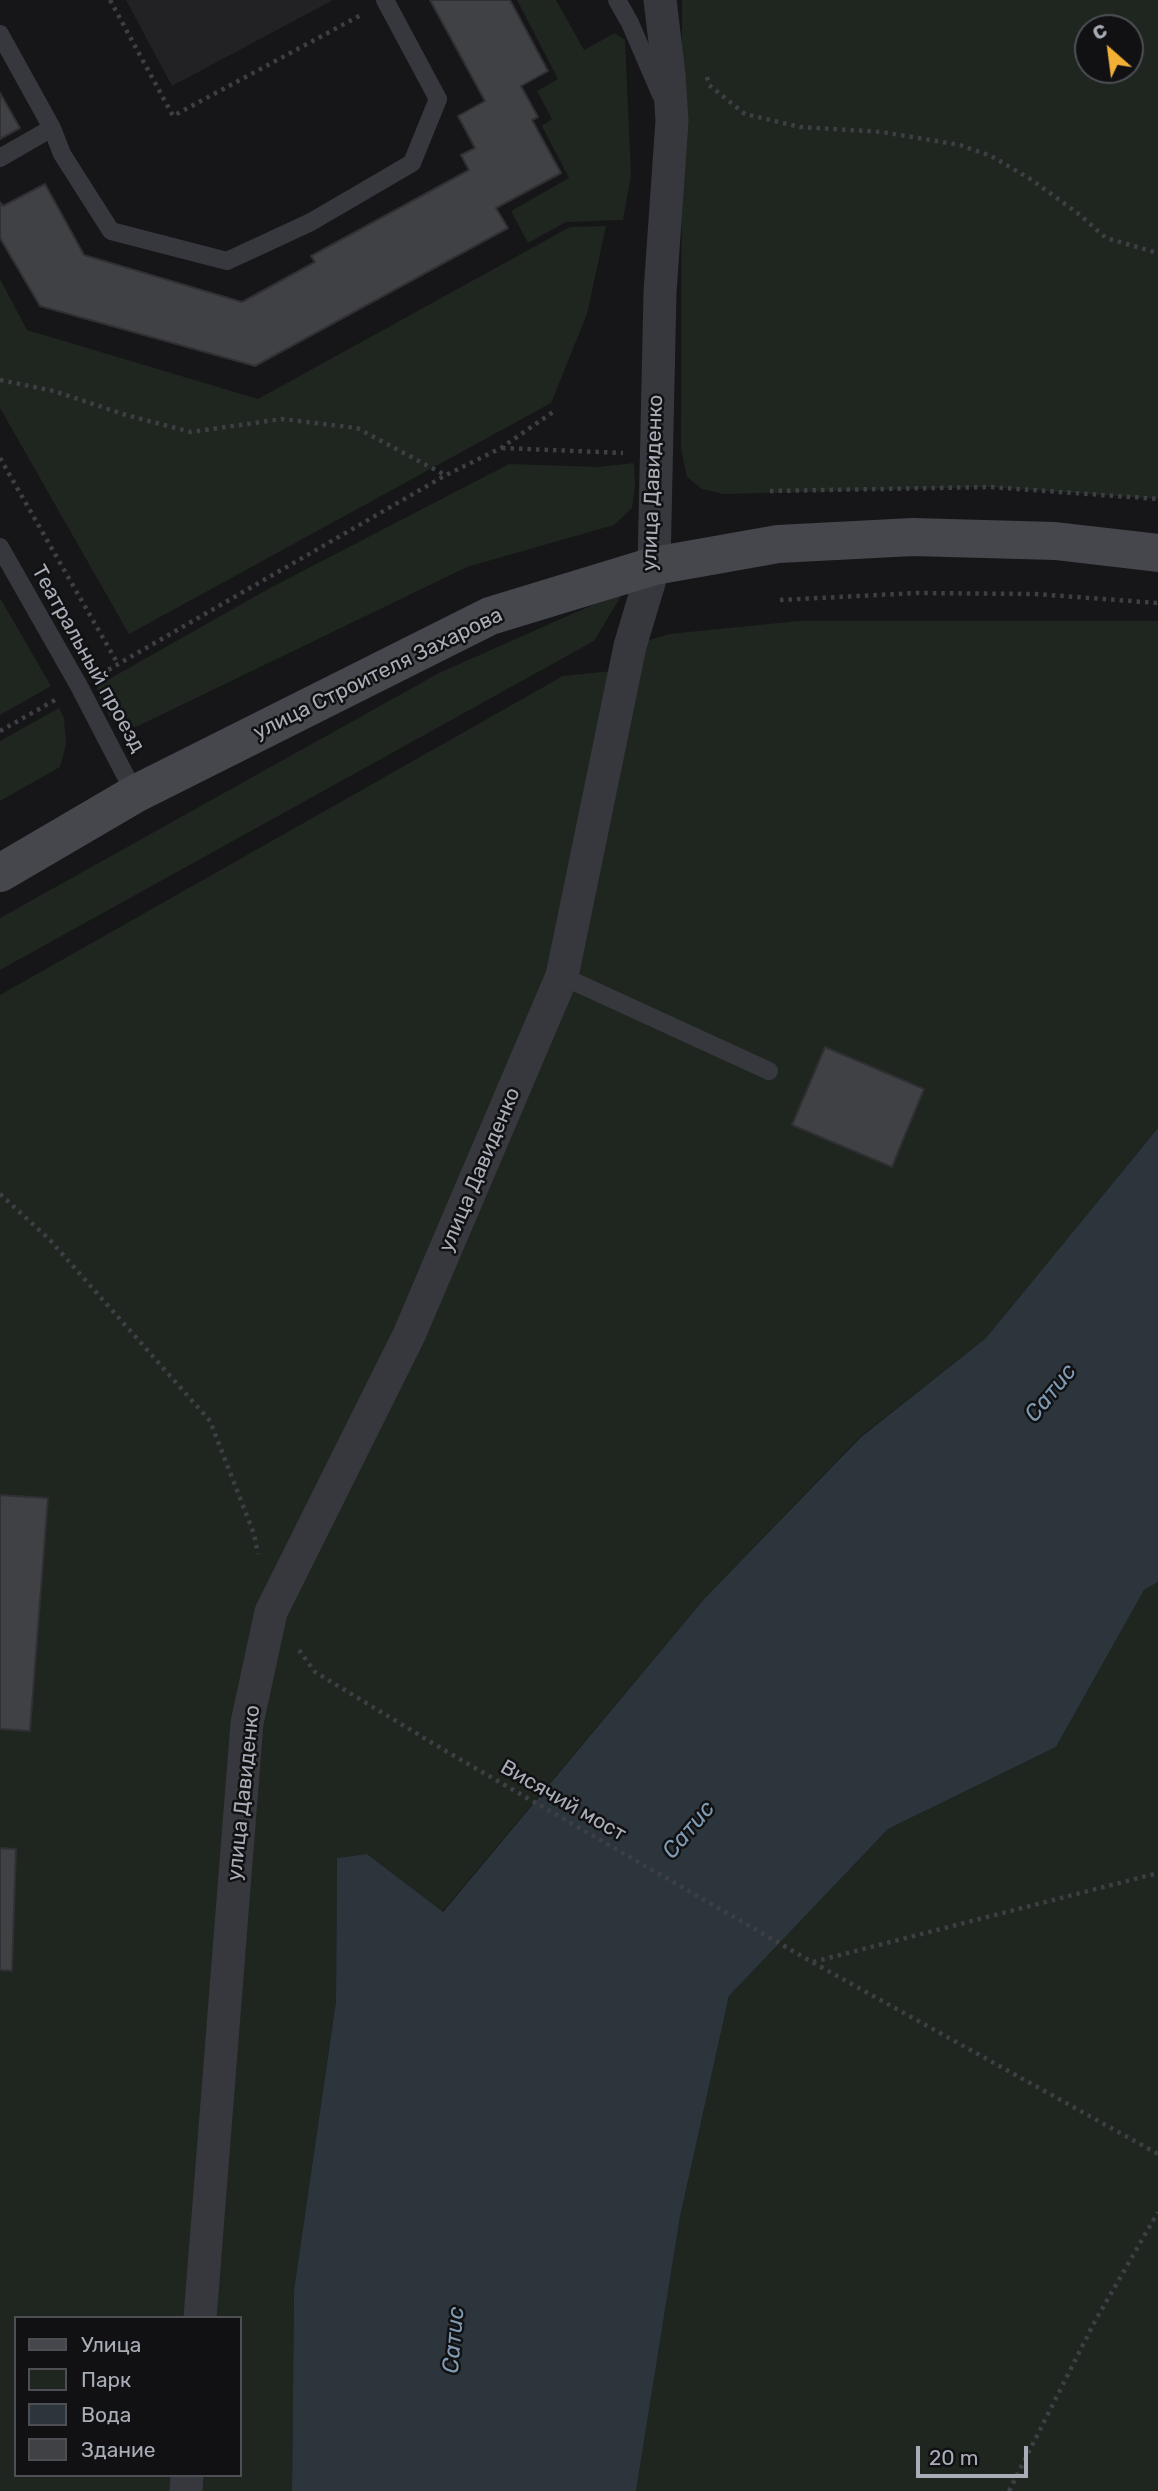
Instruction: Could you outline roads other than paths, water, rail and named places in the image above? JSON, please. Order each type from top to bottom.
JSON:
[{"type":"street","name":"улица Давиденко","points":[[200,2316],[247,1723],[271,1612],[409,1335],[562,976],[630,646],[654,566],[660,292],[672,121],[660,0]]},
{"type":"street","name":"улица Строителя Захарова","points":[[0,873],[135,794],[490,616],[654,566],[778,544],[913,537],[1055,541],[1158,553]]},
{"type":"lane","points":[[617,0],[630,23],[672,121]]},
{"type":"lane","points":[[0,34],[52,128],[62,154],[111,231],[228,261],[311,222],[412,163],[438,100],[386,1]]},
{"type":"lane","points":[[0,158],[52,128]]},
{"type":"lane","name":"Театральный проезд","points":[[0,547],[79,686],[135,794]]},
{"type":"lane","points":[[562,976],[769,1071]]},
{"type":"water","name":"Сатис","points":[[1158,1128],[1158,1582],[1144,1590],[1056,1747],[888,1829],[729,1996],[680,2217],[636,2491],[292,2491],[294,2290],[336,2001],[337,1858],[367,1854],[443,1912],[705,1598],[861,1437],[986,1338]]}]
